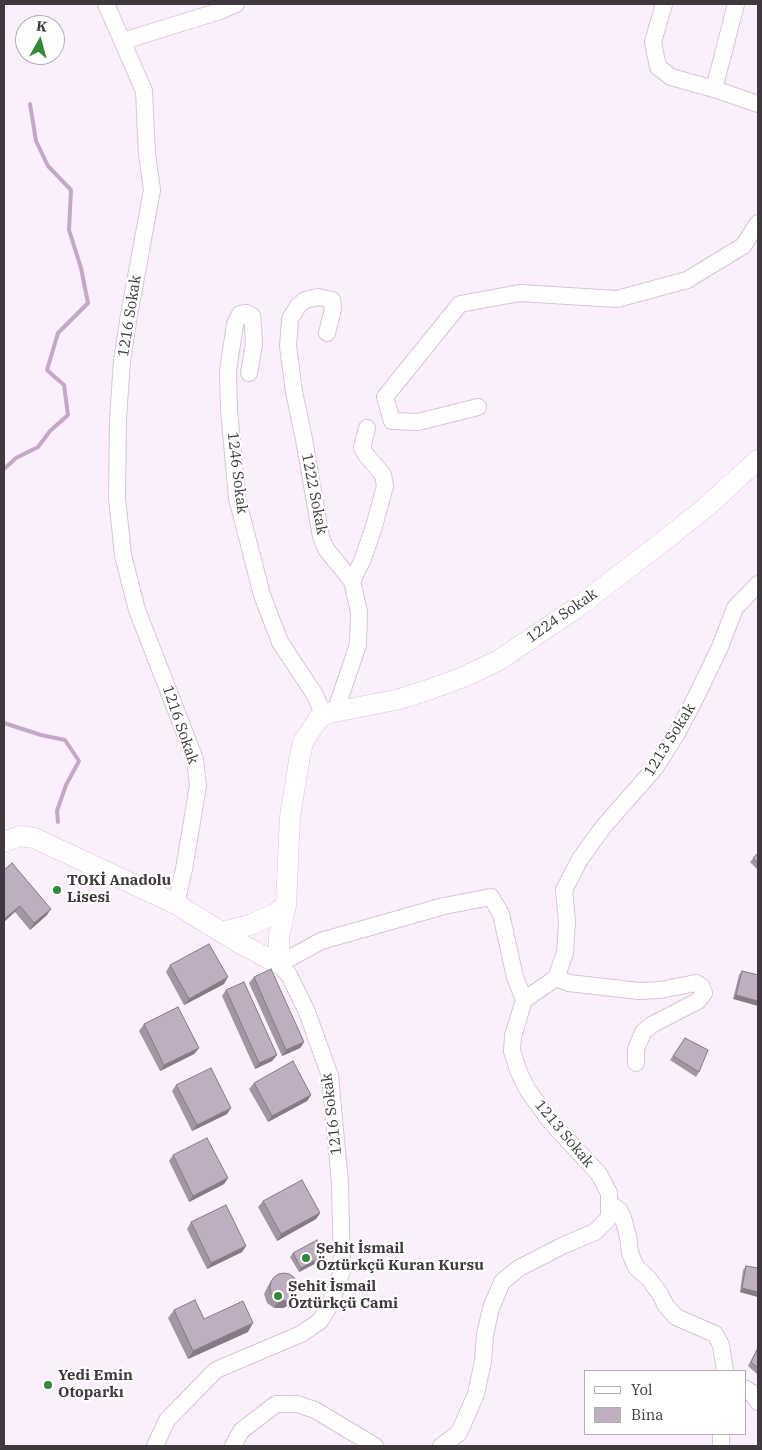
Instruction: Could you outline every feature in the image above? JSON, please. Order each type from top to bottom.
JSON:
[{"type":"main road","name":"1224 Sokak","points":[[329,714],[400,699],[466,676],[499,660],[575,608],[656,547],[705,508],[758,460]]},
{"type":"main road","name":"1222 Sokak","points":[[279,964],[279,937],[286,904],[290,817],[298,761],[302,742],[319,718],[329,714]]},
{"type":"main road","points":[[4,842],[20,836],[34,838],[176,904]]},
{"type":"main road","name":"1216 Sokak","points":[[176,904],[279,964]]},
{"type":"main road","points":[[222,932],[250,925],[275,914],[286,904]]},
{"type":"street","name":"1216 Sokak","points":[[106,4],[144,91],[147,154],[152,190],[122,361],[118,419],[117,498],[124,556],[137,610],[195,759],[198,786],[176,904]]},
{"type":"street","points":[[123,41],[220,11],[236,4]]},
{"type":"street","points":[[664,4],[653,42],[658,67],[671,77],[758,104]]},
{"type":"street","points":[[714,89],[736,4]]},
{"type":"street","points":[[478,407],[418,422],[392,421],[385,397],[460,304],[520,293],[617,299],[652,290],[686,280],[742,246],[758,223]]},
{"type":"street","name":"1222 Sokak","points":[[327,333],[333,309],[332,300],[318,297],[305,300],[298,306],[290,319],[288,346],[294,392],[322,537],[326,549],[352,582],[360,612],[358,645],[329,714]]},
{"type":"street","name":"1246 Sokak","points":[[249,373],[254,345],[252,316],[246,313],[240,314],[235,324],[228,372],[229,410],[237,498],[262,595],[280,642],[329,714]]},
{"type":"street","points":[[352,582],[373,530],[385,486],[383,475],[366,456],[362,448],[367,428]]},
{"type":"street","name":"1213 Sokak","points":[[556,978],[565,953],[564,890],[585,852],[604,826],[655,768],[676,735],[720,647],[735,608],[758,584]]},
{"type":"street","points":[[279,964],[321,941],[444,906],[492,897],[501,914],[515,977],[524,1000],[556,978],[569,983],[639,991],[660,990],[696,983],[702,987],[704,993],[698,1001],[653,1024],[643,1032],[636,1049],[636,1063]]},
{"type":"street","name":"1216 Sokak","points":[[155,1446],[167,1420],[216,1370],[301,1334],[320,1321],[331,1303],[342,1271],[340,1183],[330,1076],[306,1012],[289,975],[279,964]]},
{"type":"street","name":"1213 Sokak","points":[[524,1000],[513,1036],[512,1051],[527,1089],[550,1122],[598,1174],[609,1193],[610,1204],[619,1210],[623,1218],[630,1253],[636,1266],[649,1279],[666,1306],[676,1317],[715,1334],[722,1345],[725,1370]]},
{"type":"street","points":[[442,1446],[459,1433],[476,1394],[484,1361],[485,1335],[491,1308],[502,1282],[519,1268],[564,1245],[595,1232],[609,1218],[610,1204]]},
{"type":"street","points":[[747,1390],[758,1402]]},
{"type":"street","points":[[233,1446],[241,1431],[276,1404],[298,1404],[315,1410],[375,1446]]},
{"type":"building","points":[[758,853],[758,863],[753,858]]},
{"type":"building","points":[[12,863],[51,909],[34,923],[20,906],[4,919],[4,870]]},
{"type":"building","points":[[209,944],[228,977],[189,999],[170,965]]},
{"type":"building","points":[[271,969],[304,1042],[286,1050],[254,977]]},
{"type":"building","points":[[742,971],[758,975],[758,1001],[736,995]]},
{"type":"building","points":[[244,982],[277,1055],[259,1063],[226,990]]},
{"type":"building","points":[[178,1007],[199,1048],[164,1065],[144,1024]]},
{"type":"building","points":[[685,1038],[708,1050],[699,1072],[673,1056]]},
{"type":"building","points":[[293,1061],[311,1095],[272,1116],[254,1083]]},
{"type":"building","points":[[211,1068],[231,1108],[197,1125],[176,1085]]},
{"type":"building","points":[[207,1138],[228,1178],[193,1196],[173,1155]]},
{"type":"building","points":[[302,1180],[320,1213],[281,1234],[263,1201]]},
{"type":"building","points":[[226,1205],[246,1246],[211,1263],[191,1222]]},
{"type":"building","name":"Şehit İsmail Öztürkçü Kuran Kursu","points":[[317,1240],[325,1255],[301,1268],[293,1253]]},
{"type":"building","points":[[746,1266],[758,1268],[758,1292],[742,1288]]},
{"type":"building","points":[[284,1273],[294,1277],[298,1287],[294,1297],[284,1301],[274,1297],[270,1287],[274,1277]]},
{"type":"building","points":[[195,1300],[204,1319],[243,1301],[253,1323],[193,1351],[174,1310]]},
{"type":"building","points":[[758,1348],[758,1368],[751,1362]]},
{"type":"waterway","points":[[4,469],[16,458],[38,447],[50,431],[68,415],[64,385],[47,370],[58,333],[88,303],[81,268],[69,230],[71,190],[48,166],[36,141],[30,104]]},
{"type":"waterway","points":[[4,723],[41,735],[65,740],[79,761],[66,785],[57,811],[58,822]]},
{"type":"place","name":"TOKİ Anadolu Lisesi","points":[[57,890]]},
{"type":"place","name":"Şehit İsmail Öztürkçü Kuran Kursu","points":[[306,1258]]},
{"type":"place","name":"Şehit İsmail Öztürkçü Cami","points":[[278,1296]]},
{"type":"place","name":"Yedi Emin Otoparkı","points":[[48,1385]]}]
